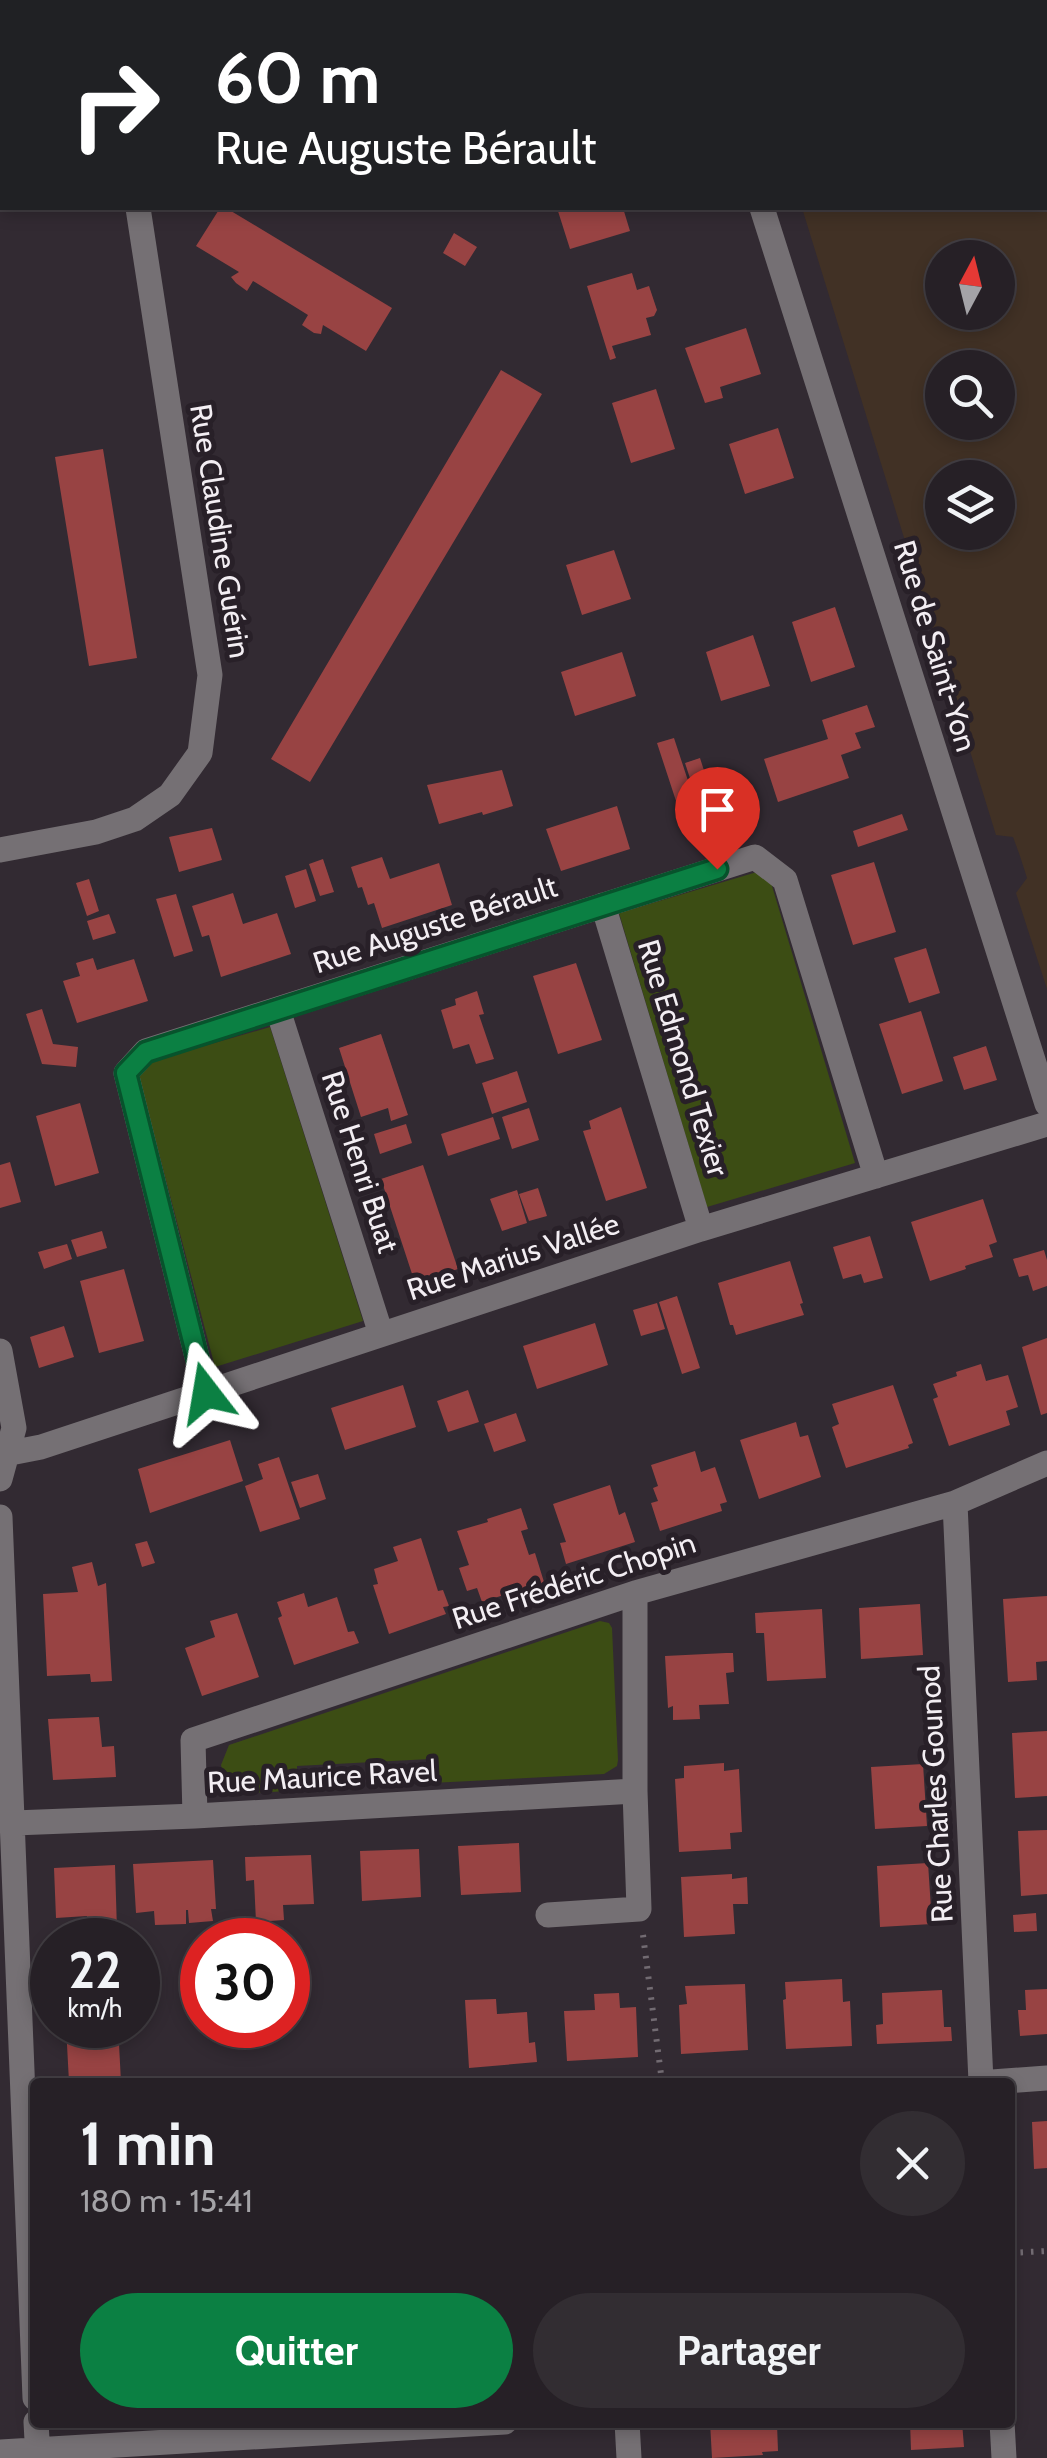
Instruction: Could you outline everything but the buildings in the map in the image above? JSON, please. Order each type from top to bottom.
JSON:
[{"type":"street","name":"Rue Claudine Guérin","points":[[0,850],[96,832],[135,818],[170,795],[200,753],[210,675],[138,210]]},
{"type":"street","name":"Rue de Saint-Yon","points":[[763,210],[1047,1104]]},
{"type":"street","name":"Rue Auguste Bérault","points":[[206,1393],[126,1073],[146,1052],[755,857],[785,880],[876,1176]]},
{"type":"street","name":"Rue Edmond Texier","points":[[603,905],[701,1229]]},
{"type":"street","name":"Rue Henri Buat","points":[[278,1010],[381,1334]]},
{"type":"street","name":"Rue Marius Vallée","points":[[4,1454],[41,1447],[701,1229],[1047,1124]]},
{"type":"street","points":[[0,1352],[14,1428],[0,1479]]},
{"type":"street","name":"Rue Frédéric Chopin","points":[[195,1816],[193,1740],[634,1593],[956,1503],[1047,1463]]},
{"type":"street","name":"Rue Charles Gounod","points":[[956,1503],[982,2078]]},
{"type":"street","points":[[0,1517],[6,1792],[14,1824],[11,2137],[30,2344]]},
{"type":"street","points":[[548,1915],[639,1909],[634,1792],[634,1593]]},
{"type":"street","name":"Rue Maurice Ravel","points":[[14,1824],[634,1792]]},
{"type":"street","points":[[1015,2080],[1047,2078]]},
{"type":"street","points":[[36,2428],[38,2454]]},
{"type":"street","points":[[0,2452],[38,2454],[417,2428]]},
{"type":"street","points":[[627,2428],[629,2458]]},
{"type":"street","points":[[1002,2428],[1004,2458]]},
{"type":"path","points":[[639,1909],[661,2078]]},
{"type":"path","points":[[1015,2252],[1047,2252]]},
{"type":"shaded area","points":[[803,210],[1047,210],[1047,989],[1016,893],[1027,878],[1013,837],[996,835]]},
{"type":"green space","points":[[757,872],[769,876],[855,1163],[707,1207],[619,913]]},
{"type":"green space","points":[[270,1027],[363,1321],[215,1367],[139,1077],[149,1062]]},
{"type":"green space","points":[[600,1621],[612,1628],[618,1760],[617,1766],[604,1774],[431,1783],[430,1759],[297,1766],[297,1790],[250,1792],[225,1783],[221,1765],[229,1745]]},
{"type":"route","points":[[206,1393],[126,1073],[146,1052],[717,869]]}]
